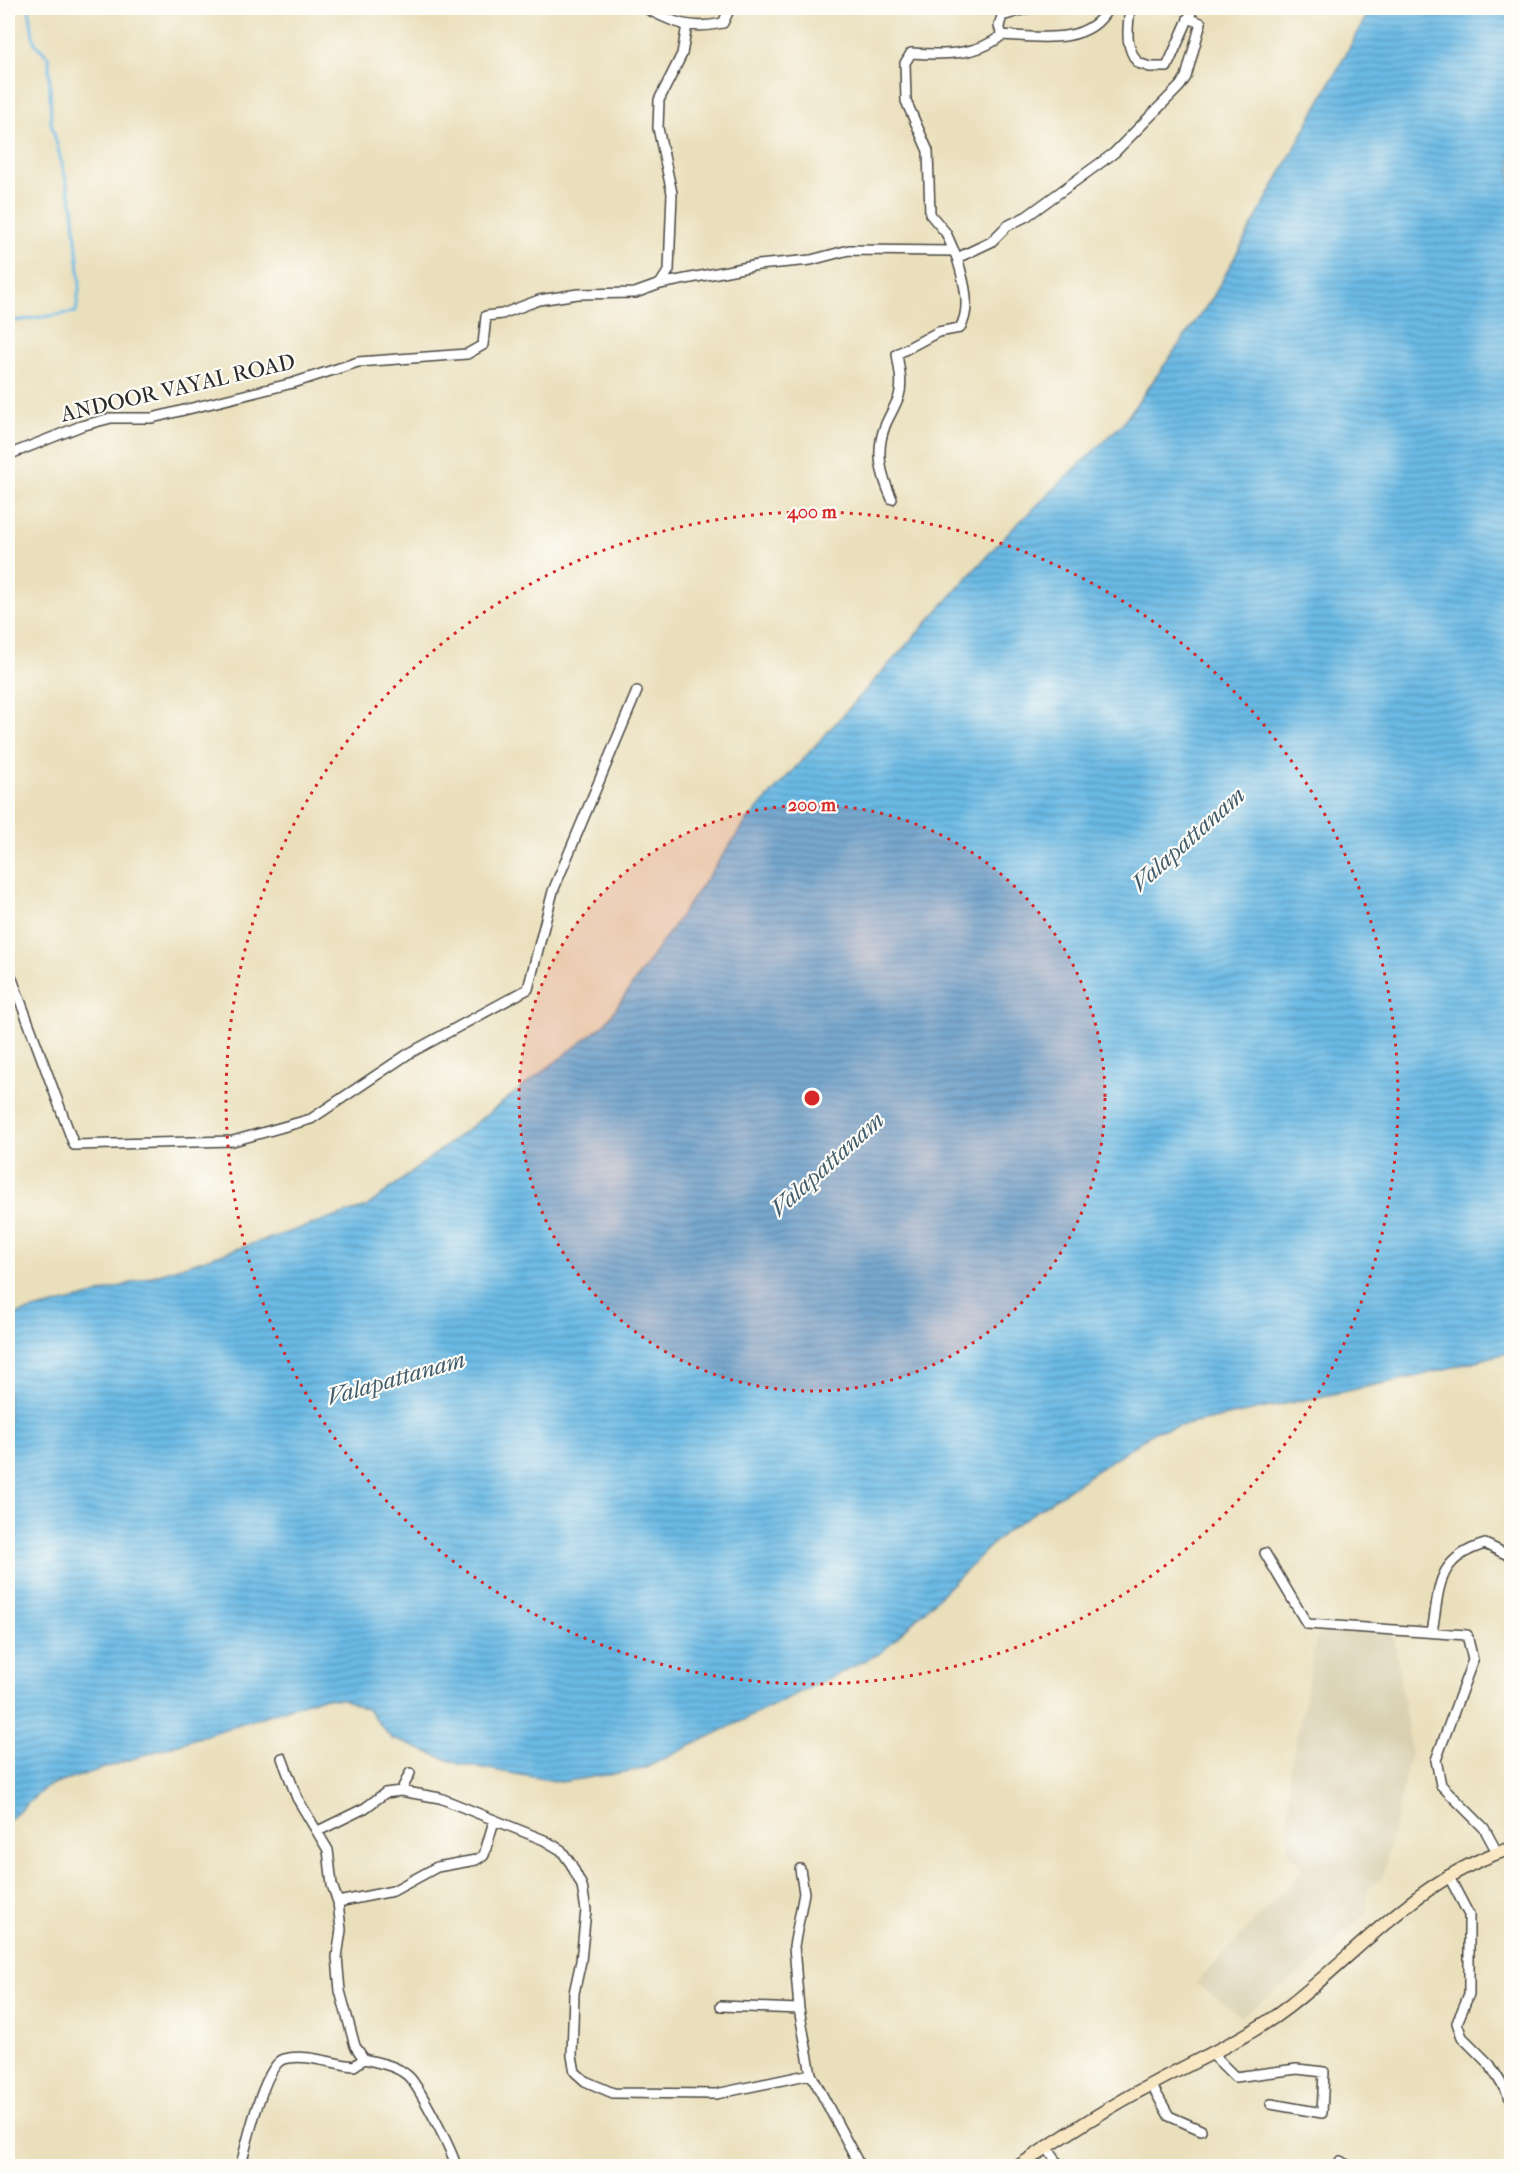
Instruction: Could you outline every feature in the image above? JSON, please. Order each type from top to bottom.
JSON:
[{"type":"main road","points":[[1019,2166],[1097,2113],[1211,2053],[1287,2008],[1399,1910],[1448,1875],[1497,1852],[1512,1848]]},
{"type":"street","points":[[645,8],[700,28],[723,23],[730,8]]},
{"type":"street","points":[[1002,35],[999,26],[1002,16],[1029,8]]},
{"type":"street","points":[[892,499],[881,472],[880,457],[885,426],[899,395],[901,378],[897,354],[938,332],[960,328],[965,320],[966,295],[955,255],[946,233],[930,214],[928,151],[906,101],[905,63],[911,53],[950,54],[988,45],[1002,35],[1055,37],[1075,34],[1095,24],[1108,8]]},
{"type":"street","points":[[1130,8],[1126,38],[1128,45],[1138,63],[1150,67],[1167,67],[1193,8]]},
{"type":"street","points":[[660,284],[758,265],[811,260],[849,250],[955,255],[991,242],[1008,226],[1027,216],[1114,153],[1164,105],[1186,77],[1202,23],[1188,18]]},
{"type":"street","points":[[660,284],[669,270],[672,193],[658,128],[659,100],[682,54],[687,25]]},
{"type":"street","name":"ANDOOR VAYAL ROAD","points":[[8,455],[81,426],[111,418],[152,418],[293,383],[358,362],[467,354],[483,345],[486,316],[502,314],[539,300],[578,294],[634,293],[660,284]]},
{"type":"street","points":[[8,968],[74,1145],[233,1141],[311,1119],[408,1054],[528,989],[553,891],[637,692]]},
{"type":"street","points":[[1432,1632],[1444,1569],[1468,1548],[1485,1544],[1512,1557]]},
{"type":"street","points":[[1265,1553],[1307,1624],[1467,1635],[1473,1660],[1436,1760],[1441,1785],[1484,1828],[1497,1852]]},
{"type":"street","points":[[282,1758],[297,1798],[328,1850],[332,1885],[338,1902],[340,1930],[337,1957],[340,1991],[355,2046],[364,2060],[393,2067],[412,2080],[441,2132],[456,2166]]},
{"type":"street","points":[[401,1791],[410,1773]]},
{"type":"street","points":[[318,1831],[365,1808],[385,1793],[401,1791],[440,1798],[561,1850],[582,1886],[586,1911],[581,1960],[574,1993],[572,2056],[575,2072],[585,2081],[613,2093],[716,2094],[812,2074]]},
{"type":"street","points":[[338,1902],[393,1891],[437,1867],[476,1860],[484,1855],[494,1821]]},
{"type":"street","points":[[800,1869],[804,1893],[794,1946],[799,2009],[812,2074],[860,2166]]},
{"type":"street","points":[[1448,1875],[1469,1915],[1469,1994],[1457,2023],[1462,2037],[1508,2086],[1512,2101]]},
{"type":"street","points":[[721,2006],[799,2009]]},
{"type":"street","points":[[1211,2053],[1235,2077],[1297,2068],[1324,2072],[1322,2113],[1272,2104]]},
{"type":"street","points":[[242,2161],[257,2109],[275,2065],[283,2059],[310,2058],[354,2066],[364,2060]]},
{"type":"street","points":[[1151,2084],[1169,2116],[1201,2130]]},
{"type":"street","points":[[1047,2148],[1060,2166]]},
{"type":"street","points":[[1340,2161],[1349,2166]]},
{"type":"shaded area","points":[[1319,1627],[1393,1630],[1411,1752],[1383,1876],[1367,1890],[1368,1911],[1313,1964],[1241,2016],[1196,1983],[1303,1870],[1288,1849],[1289,1774]]},
{"type":"water","name":"Valapattanam","points":[[1371,8],[1511,8],[1511,1352],[1418,1376],[1156,1431],[1005,1532],[881,1653],[643,1769],[561,1782],[459,1764],[391,1738],[368,1710],[343,1699],[320,1698],[46,1787],[8,1821],[8,1316],[91,1296],[366,1207],[605,1024],[746,822],[1006,535],[1123,423],[1213,297]]},
{"type":"waterway","points":[[8,322],[76,312],[80,282],[73,207],[51,122],[49,58],[34,42],[29,8]]}]
